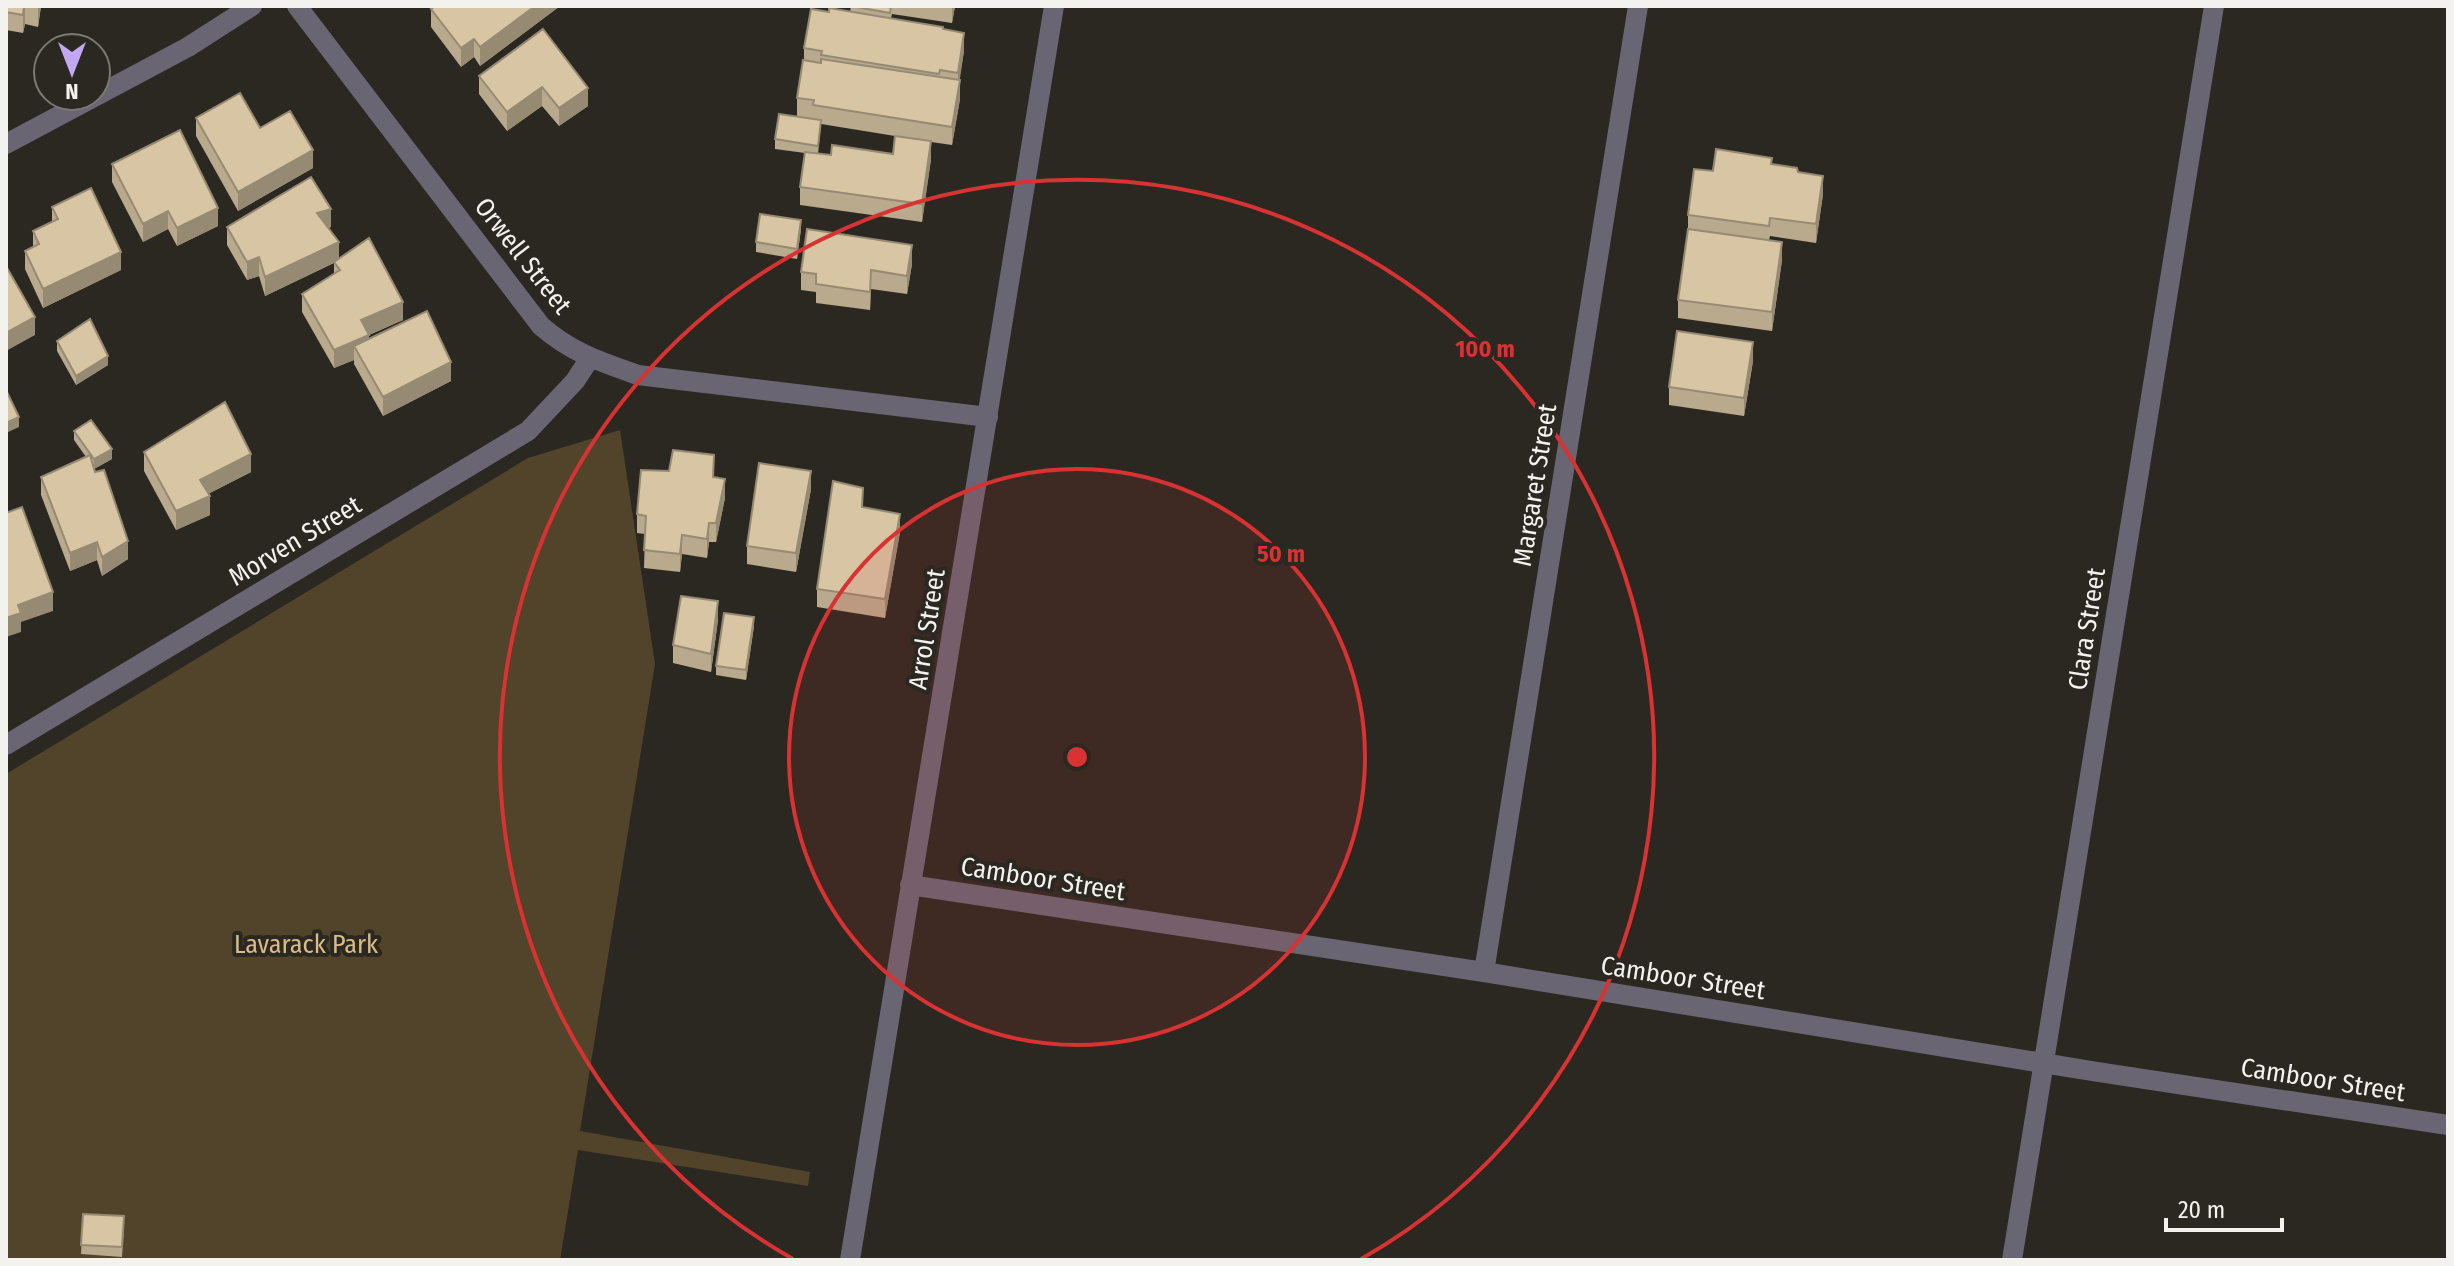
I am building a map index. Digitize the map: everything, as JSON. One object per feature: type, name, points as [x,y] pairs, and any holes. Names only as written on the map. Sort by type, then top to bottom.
[{"type":"street","points":[[11,139],[188,47],[252,6]]},
{"type":"street","name":"Orwell Street","points":[[297,6],[541,326],[561,343],[590,358],[638,375],[988,417]]},
{"type":"street","name":"Arrol Street","points":[[850,1260],[1054,6]]},
{"type":"street","name":"Margaret Street","points":[[1484,972],[1638,6]]},
{"type":"street","name":"Clara Street","points":[[2012,1260],[2214,6]]},
{"type":"street","name":"Morven Street","points":[[6,745],[528,431],[575,381],[590,358]]},
{"type":"street","name":"Camboor Street","points":[[910,885],[1484,972],[2448,1125]]},
{"type":"green space","name":"Lavarack Park","points":[[620,430],[655,664],[580,1131],[810,1172],[808,1186],[578,1150],[560,1260],[6,1260],[6,774],[528,458]]},
{"type":"building","points":[[6,6],[24,6],[23,15],[6,12]]},
{"type":"building","points":[[435,6],[535,6],[480,47],[474,39],[461,48],[431,9]]},
{"type":"building","points":[[851,6],[891,6],[890,13]]},
{"type":"building","points":[[829,8],[964,33],[958,73],[940,70],[939,74],[821,55],[822,51],[804,48],[811,9],[829,12]]},
{"type":"building","points":[[543,29],[588,88],[559,108],[542,87],[507,112],[479,76]]},
{"type":"building","points":[[821,59],[960,80],[952,127],[813,105],[814,100],[797,98],[803,60],[821,63]]},
{"type":"building","points":[[240,93],[260,128],[290,111],[313,150],[238,192],[196,118]]},
{"type":"building","points":[[779,114],[821,120],[818,146],[775,139]]},
{"type":"building","points":[[180,130],[218,208],[177,228],[168,211],[143,224],[112,164]]},
{"type":"building","points":[[895,136],[931,141],[922,204],[800,187],[805,152],[831,155],[832,145],[893,154]]},
{"type":"building","points":[[1716,149],[1772,158],[1771,164],[1823,176],[1816,224],[1770,218],[1769,226],[1688,215],[1694,169],[1713,171]]},
{"type":"building","points":[[311,177],[331,209],[317,213],[339,242],[265,277],[259,257],[247,262],[227,227]]},
{"type":"building","points":[[91,188],[121,252],[43,289],[25,251],[39,244],[33,231],[58,219],[52,207]]},
{"type":"building","points":[[760,214],[801,220],[797,249],[756,242]]},
{"type":"building","points":[[807,229],[912,245],[907,276],[871,270],[870,292],[816,284],[816,274],[801,272]]},
{"type":"building","points":[[1688,229],[1782,242],[1772,312],[1678,300]]},
{"type":"building","points":[[369,238],[403,302],[361,320],[369,335],[334,350],[302,294],[340,270],[334,262]]},
{"type":"building","points":[[6,266],[35,317],[6,333]]},
{"type":"building","points":[[427,311],[451,362],[383,397],[354,346]]},
{"type":"building","points":[[90,319],[108,356],[76,376],[57,341]]},
{"type":"building","points":[[1677,331],[1753,342],[1744,398],[1669,387]]},
{"type":"building","points":[[6,390],[19,417],[6,423]]},
{"type":"building","points":[[225,402],[251,454],[200,480],[210,496],[176,511],[144,452]]},
{"type":"building","points":[[91,420],[112,449],[94,459],[74,431]]},
{"type":"building","points":[[673,450],[714,455],[713,477],[725,479],[716,523],[709,523],[707,539],[682,535],[680,554],[644,550],[646,516],[637,514],[641,470],[669,471]]},
{"type":"building","points":[[90,455],[95,472],[104,470],[128,541],[102,557],[97,542],[70,553],[41,477]]},
{"type":"building","points":[[759,463],[811,471],[796,553],[747,546]]},
{"type":"building","points":[[833,481],[863,488],[862,507],[900,514],[885,599],[817,589]]},
{"type":"building","points":[[22,507],[53,592],[18,605],[21,613],[6,618],[6,513]]},
{"type":"building","points":[[681,596],[718,601],[711,654],[673,645]]},
{"type":"building","points":[[724,613],[754,617],[746,670],[716,666]]},
{"type":"building","points":[[83,1214],[124,1216],[122,1247],[81,1245]]}]
